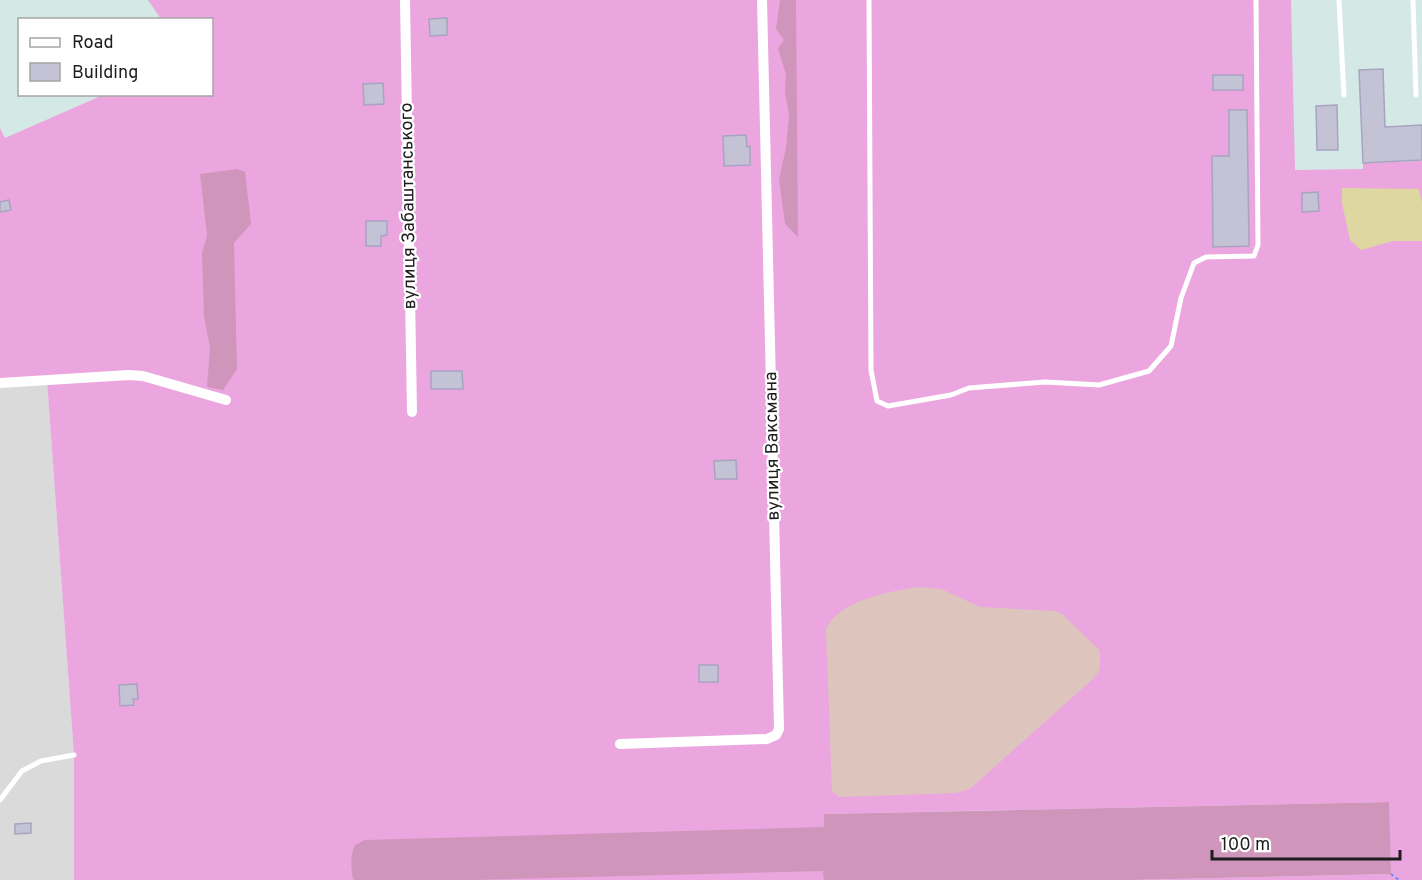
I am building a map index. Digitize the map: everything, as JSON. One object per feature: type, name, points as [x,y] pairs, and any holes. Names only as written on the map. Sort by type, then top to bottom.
[{"type":"street","name":"вулиця Забаштанського","points":[[405,0],[412,411]]},
{"type":"street","name":"вулиця Ваксмана","points":[[620,744],[767,739],[776,735],[779,729],[762,0]]},
{"type":"street","points":[[0,383],[143,376],[226,400]]},
{"type":"lane","points":[[869,0],[871,370],[877,400],[888,406],[951,395],[969,388],[1045,382],[1100,385],[1149,371],[1171,346],[1181,298],[1194,263],[1206,257],[1254,256],[1258,245],[1256,0]]},
{"type":"lane","points":[[1339,0],[1344,95]]},
{"type":"lane","points":[[1413,0],[1416,95]]},
{"type":"lane","points":[[0,800],[15,777],[22,771],[41,761],[74,755]]},
{"type":"path","points":[[1391,874],[1399,880]]},
{"type":"shaded area","points":[[0,0],[148,0],[160,18],[18,18],[18,96],[101,96],[5,138],[0,128]]},
{"type":"shaded area","points":[[148,0],[1291,0],[1295,170],[1363,169],[1363,163],[1422,161],[1422,880],[1131,880],[1390,874],[1388,802],[824,814],[824,880],[74,880],[74,755],[47,380],[0,383],[0,128],[5,138],[101,96],[213,96],[213,18],[160,18]]},
{"type":"shaded area","points":[[780,0],[796,0],[798,237],[785,224],[779,179],[786,148],[789,115],[785,92],[786,75],[778,48],[784,40],[776,29]]},
{"type":"shaded area","points":[[1291,0],[1422,0],[1422,125],[1385,127],[1383,70],[1359,70],[1363,169],[1294,171]]},
{"type":"shaded area","points":[[237,169],[245,172],[251,224],[234,243],[237,369],[223,390],[207,387],[210,348],[204,316],[202,253],[207,235],[200,174]]},
{"type":"shaded area","points":[[1342,188],[1419,189],[1422,202],[1422,241],[1393,241],[1361,250],[1350,240],[1342,203]]},
{"type":"shaded area","points":[[47,379],[74,755],[74,880],[0,880],[0,383]]},
{"type":"shaded area","points":[[919,587],[941,589],[980,607],[1055,611],[1062,614],[1100,651],[1100,669],[1094,678],[971,788],[956,793],[839,797],[832,791],[826,629],[833,619],[853,604],[880,594]]},
{"type":"shaded area","points":[[1389,802],[1391,874],[1131,880],[824,880],[823,871],[472,880],[356,880],[353,879],[351,866],[355,845],[365,840],[824,827],[824,814]]},
{"type":"building","points":[[447,18],[447,35],[430,36],[429,19]]},
{"type":"building","points":[[1383,69],[1385,127],[1422,125],[1422,160],[1363,163],[1359,70]]},
{"type":"building","points":[[1213,75],[1243,75],[1243,90],[1213,90]]},
{"type":"building","points":[[383,83],[384,104],[364,105],[363,84]]},
{"type":"building","points":[[1337,105],[1338,150],[1317,150],[1316,106]]},
{"type":"building","points":[[1229,110],[1247,110],[1249,246],[1213,247],[1212,156],[1229,156]]},
{"type":"building","points":[[746,135],[747,147],[750,146],[750,165],[724,166],[723,136]]},
{"type":"building","points":[[1318,192],[1319,211],[1302,212],[1302,193]]},
{"type":"building","points":[[9,200],[11,210],[0,212],[0,202]]},
{"type":"building","points":[[366,221],[387,221],[387,235],[381,236],[381,246],[366,246]]},
{"type":"building","points":[[431,371],[462,371],[463,389],[431,389]]},
{"type":"building","points":[[736,460],[737,479],[715,479],[714,461]]},
{"type":"building","points":[[699,665],[718,665],[718,682],[699,682]]},
{"type":"building","points":[[137,684],[138,699],[133,699],[134,705],[120,706],[119,685]]},
{"type":"building","points":[[31,823],[31,833],[15,834],[15,824]]}]
